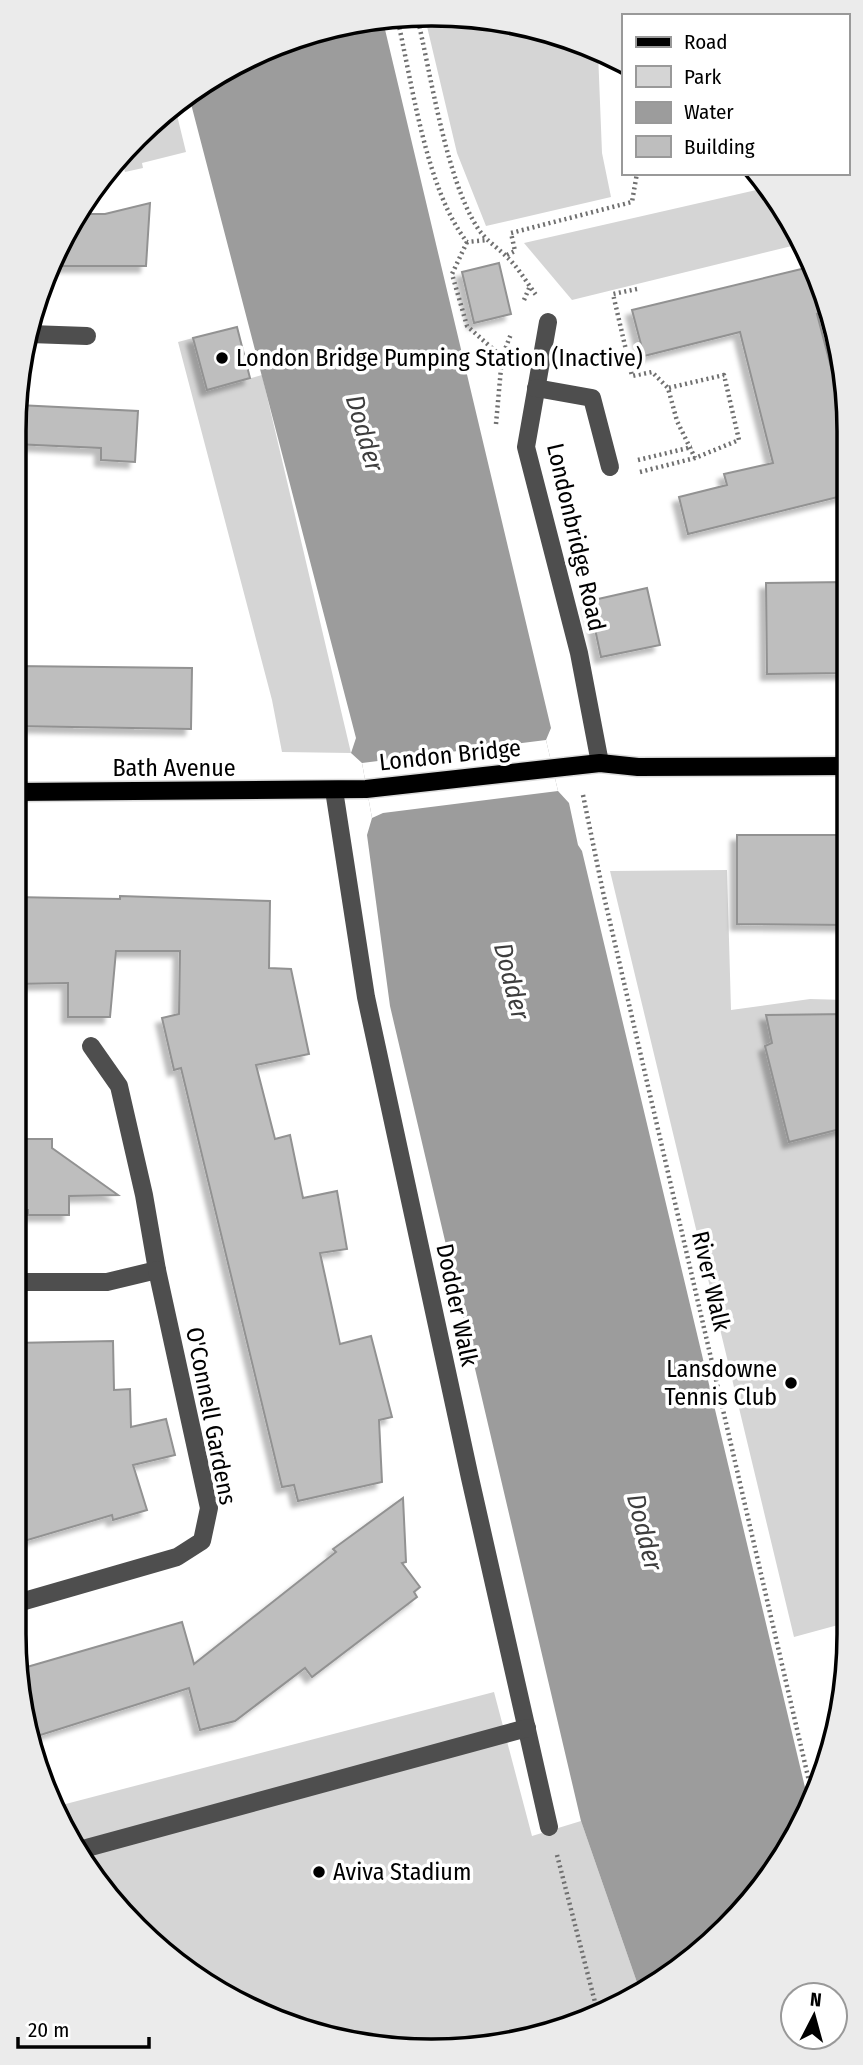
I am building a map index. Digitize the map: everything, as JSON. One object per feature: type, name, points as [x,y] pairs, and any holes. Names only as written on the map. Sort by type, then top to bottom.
[{"type":"main road","points":[[600,763],[662,767],[837,766]]},
{"type":"main road","name":"London Bridge","points":[[334,790],[366,789],[600,763]]},
{"type":"main road","name":"Bath Avenue","points":[[26,792],[334,790]]},
{"type":"street","name":"Londonbridge Road","points":[[548,322],[526,447],[579,653],[600,763]]},
{"type":"street","points":[[38,334],[88,336]]},
{"type":"street","points":[[536,388],[592,398],[610,467]]},
{"type":"street","name":"Dodder Walk","points":[[334,790],[366,997],[549,1827]]},
{"type":"street","name":"O'Connell Gardens","points":[[26,1601],[177,1557],[202,1541],[209,1508],[156,1270],[144,1195],[119,1086],[91,1046]]},
{"type":"street","points":[[26,1282],[107,1282],[156,1270]]},
{"type":"street","points":[[88,1848],[527,1728]]},
{"type":"path","points":[[419,26],[450,158],[471,215],[488,240],[507,256],[530,286]]},
{"type":"path","points":[[400,28],[433,169],[452,221],[467,242]]},
{"type":"path","points":[[507,256],[515,251],[511,233],[632,202],[637,175]]},
{"type":"path","points":[[467,242],[488,240]]},
{"type":"path","points":[[467,242],[452,274],[467,326],[502,358]]},
{"type":"path","points":[[632,376],[613,295],[637,289]]},
{"type":"path","points":[[622,379],[652,372],[668,388],[677,421],[692,447],[695,458]]},
{"type":"path","points":[[628,475],[695,458],[739,440],[724,375],[668,388]]},
{"type":"path","points":[[610,467],[692,447]]},
{"type":"path","name":"River Walk","points":[[582,792],[809,1781]]},
{"type":"path","points":[[549,1827],[595,2004]]},
{"type":"green space","points":[[427,26],[511,34],[562,48],[598,62],[602,153],[611,197],[486,226],[457,153]]},
{"type":"green space","points":[[177,116],[186,152],[142,163],[143,168],[125,172],[124,168],[127,164]]},
{"type":"green space","points":[[757,190],[792,246],[572,300],[524,243]]},
{"type":"green space","points":[[193,338],[207,390],[262,375],[351,753],[282,752],[272,700],[178,342]]},
{"type":"green space","name":"Lansdowne Tennis Club","points":[[727,870],[731,1010],[810,999],[837,1000],[837,1625],[794,1637],[610,871]]},
{"type":"green space","name":"Aviva Stadium","points":[[494,1692],[532,1836],[581,1821],[637,1982],[611,1997],[562,2017],[511,2031],[458,2038],[379,2035],[352,2031],[301,2017],[252,1997],[229,1984],[164,1938],[110,1880],[64,1804]]},
{"type":"water","name":"Dodder","points":[[385,29],[551,728],[546,740],[558,791],[569,803],[578,845],[582,851],[806,1790],[768,1859],[736,1901],[699,1938],[637,1982],[581,1821],[390,1006],[367,835],[372,818],[362,763],[351,753],[356,738],[191,105],[229,81],[276,57],[327,40]]},
{"type":"pier","points":[[546,740],[558,791],[383,813],[372,818],[362,763]]},
{"type":"building","points":[[150,203],[146,266],[62,266],[90,214],[105,214]]},
{"type":"building","name":"London Bridge Pumping Station (Inactive)","points":[[499,263],[511,314],[474,323],[462,272]]},
{"type":"building","points":[[803,269],[819,313],[832,369],[836,405],[837,497],[688,534],[679,497],[727,485],[724,474],[773,463],[740,332],[644,356],[632,310]]},
{"type":"building","name":"London Bridge Pumping Station (Inactive)","points":[[237,327],[250,378],[207,390],[193,338]]},
{"type":"building","points":[[27,405],[138,411],[135,462],[101,460],[101,448],[26,445]]},
{"type":"building","points":[[837,582],[837,673],[767,674],[766,583]]},
{"type":"building","points":[[647,588],[660,645],[601,657],[589,601]]},
{"type":"building","points":[[26,666],[192,668],[191,729],[26,726]]},
{"type":"building","points":[[737,835],[837,835],[837,925],[737,924]]},
{"type":"building","points":[[120,896],[270,901],[269,968],[291,969],[309,1054],[256,1065],[275,1139],[290,1135],[303,1198],[337,1191],[347,1249],[320,1253],[340,1344],[371,1336],[392,1417],[379,1420],[382,1482],[298,1501],[294,1485],[282,1487],[181,1068],[174,1070],[162,1018],[179,1014],[180,951],[116,951],[110,1017],[68,1017],[68,983],[26,984],[26,897],[120,899]]},
{"type":"building","points":[[837,1014],[837,1130],[789,1142],[765,1046],[772,1043],[766,1015]]},
{"type":"building","points":[[26,1139],[52,1139],[52,1148],[118,1195],[69,1196],[69,1215],[28,1215]]},
{"type":"building","points":[[113,1341],[114,1390],[130,1389],[131,1427],[166,1419],[175,1455],[133,1465],[147,1510],[113,1520],[112,1515],[26,1540],[26,1343]]},
{"type":"building","points":[[403,1498],[406,1562],[402,1563],[420,1587],[414,1592],[417,1597],[312,1677],[305,1668],[235,1721],[200,1730],[189,1688],[39,1735],[28,1667],[182,1622],[194,1664],[336,1552],[333,1549]]},
{"type":"place","name":"London Bridge Pumping Station (Inactive)","points":[[222,358]]},
{"type":"place","name":"Lansdowne Tennis Club","points":[[791,1383]]},
{"type":"place","name":"Aviva Stadium","points":[[319,1872]]}]
